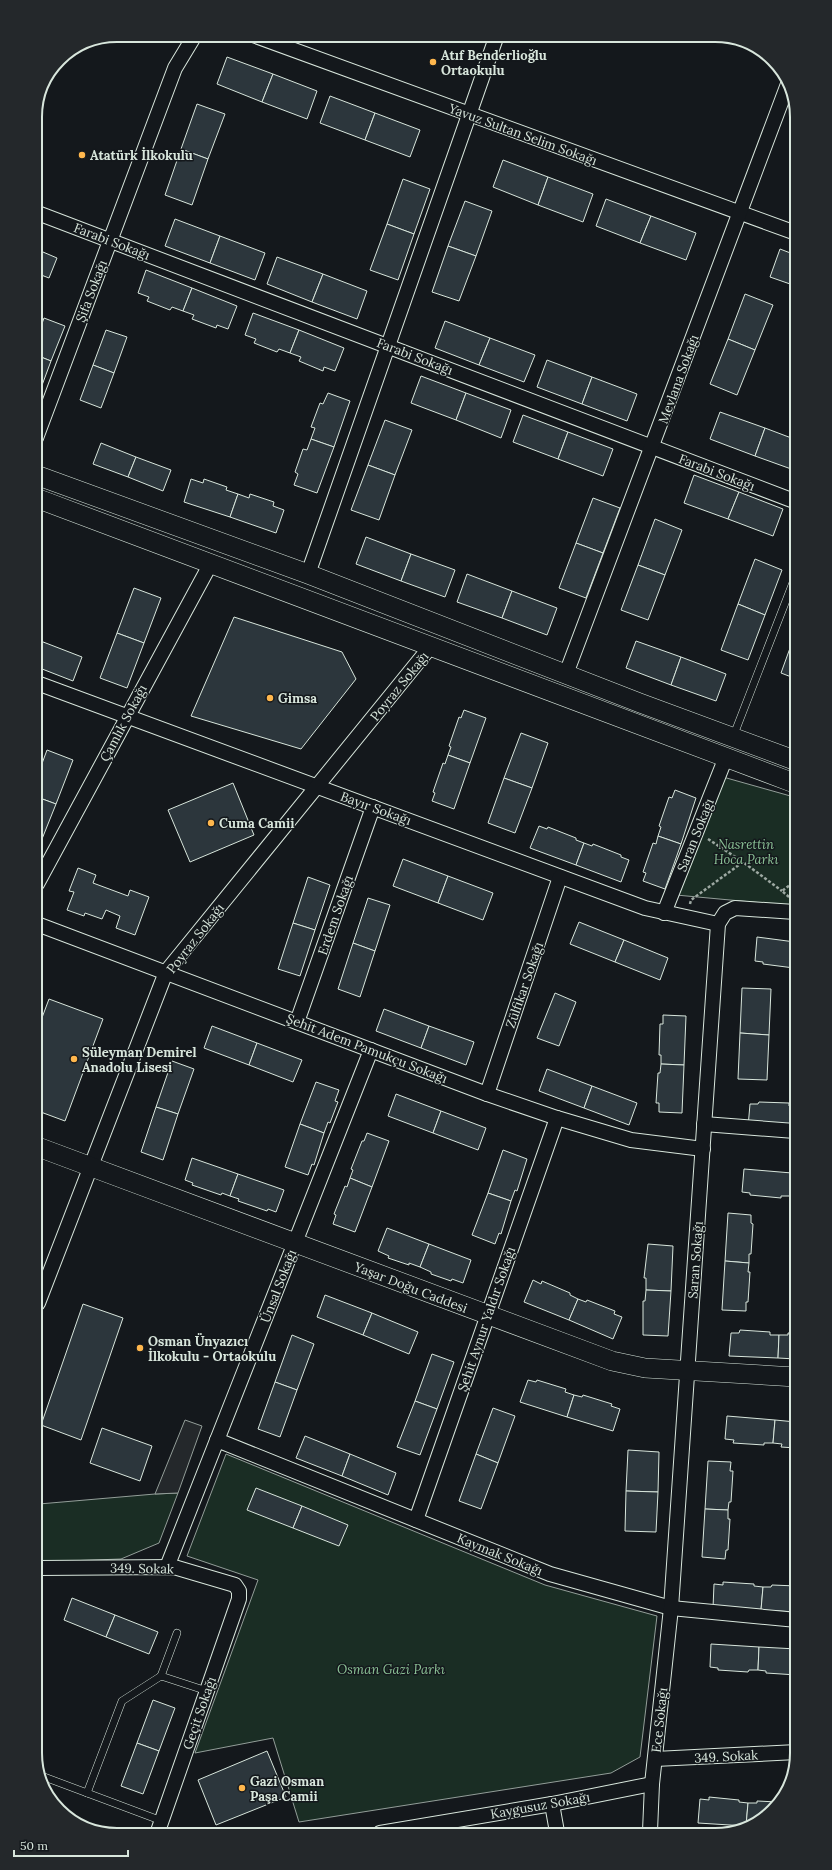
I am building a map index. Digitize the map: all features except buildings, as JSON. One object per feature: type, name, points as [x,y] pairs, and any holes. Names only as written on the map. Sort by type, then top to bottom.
[{"type":"main road","points":[[42,477],[308,574],[790,758]]},
{"type":"main road","points":[[42,500],[790,781]]},
{"type":"main road","name":"Yaşar Doğu Caddesi","points":[[42,1149],[487,1315],[629,1365],[688,1371],[790,1377]]},
{"type":"street","name":"Şifa Sokağı","points":[[42,422],[175,68],[191,42]]},
{"type":"street","name":"Yavuz Sultan Selim Sokağı","points":[[272,42],[790,231]]},
{"type":"street","points":[[308,574],[495,42]]},
{"type":"street","name":"Mevlana Sokağı","points":[[566,674],[785,91]]},
{"type":"street","name":"Farabi Sokağı","points":[[42,215],[790,499]]},
{"type":"street","name":"Çamlık Sokağı","points":[[42,875],[126,716],[211,563]]},
{"type":"street","name":"Poyraz Sokağı","points":[[42,1293],[166,972],[316,786],[432,646]]},
{"type":"street","name":"Bayır Sokağı","points":[[42,685],[645,908],[684,917],[721,918]]},
{"type":"street","name":"Saran Sokağı","points":[[664,913],[726,757]]},
{"type":"street","name":"Erdem Sokağı","points":[[297,1022],[373,807]]},
{"type":"street","name":"Zülfikar Sokağı","points":[[487,1094],[560,877]]},
{"type":"street","points":[[721,918],[735,908],[790,912]]},
{"type":"street","name":"Saran Sokağı","points":[[671,1608],[702,1150],[721,918]]},
{"type":"street","name":"Şehit Adem Pamukçu Sokağı","points":[[42,926],[487,1094],[557,1118],[630,1140],[702,1150]]},
{"type":"street","name":"Ünsal Sokağı","points":[[167,1567],[371,1050]]},
{"type":"street","name":"Şehit Aynur Yaldır Sokağı","points":[[416,1520],[557,1118]]},
{"type":"street","points":[[704,1124],[790,1131]]},
{"type":"street","name":"Kaymak Sokağı","points":[[217,1440],[550,1574],[671,1608],[790,1619]]},
{"type":"street","name":"349. Sokak","points":[[42,1568],[174,1567],[235,1585],[239,1591]]},
{"type":"street","name":"Geçit Sokağı","points":[[159,1828],[240,1599],[239,1591]]},
{"type":"street","name":"Ece Sokağı","points":[[650,1828],[652,1784],[671,1608]]},
{"type":"street","name":"349. Sokak","points":[[655,1759],[790,1752]]},
{"type":"street","name":"Kaygusuz Sokağı","points":[[410,1828],[552,1804],[652,1784]]},
{"type":"street","points":[[552,1804],[557,1828]]},
{"type":"lane","points":[[733,737],[790,590]]},
{"type":"lane","points":[[87,1793],[122,1701],[161,1676],[177,1633]]},
{"type":"lane","points":[[161,1676],[207,1691]]},
{"type":"lane","points":[[46,1778],[162,1821]]},
{"type":"path","points":[[697,831],[743,862],[790,897]]},
{"type":"path","points":[[684,917],[691,900],[743,862]]},
{"type":"path","points":[[782,891],[790,885]]},
{"type":"green space","name":"Nasrettin Hoca Parkı","points":[[723,777],[790,796],[790,906],[676,895]]},
{"type":"green space","name":"Osman Gazi Parkı","points":[[226,1454],[545,1585],[657,1616],[640,1757],[611,1773],[299,1822],[273,1738],[195,1753],[258,1580],[187,1556]]},
{"type":"green space","points":[[178,1493],[159,1543],[121,1559],[42,1562],[42,1504]]},
{"type":"shaded area","points":[[185,1420],[202,1426],[178,1493],[155,1494]]},
{"type":"place","name":"Atıf Benderlioğlu Ortaokulu","points":[[433,62]]},
{"type":"place","name":"Atatürk İlkokulu","points":[[82,155]]},
{"type":"place","name":"Gimsa","points":[[270,698]]},
{"type":"place","name":"Cuma Camii","points":[[211,823]]},
{"type":"place","name":"Süleyman Demirel Anadolu Lisesi","points":[[74,1059]]},
{"type":"place","name":"Osman Ünyazıcı İlkokulu - Ortaokulu","points":[[140,1348]]},
{"type":"place","name":"Gazi Osman Paşa Camii","points":[[242,1788]]}]
